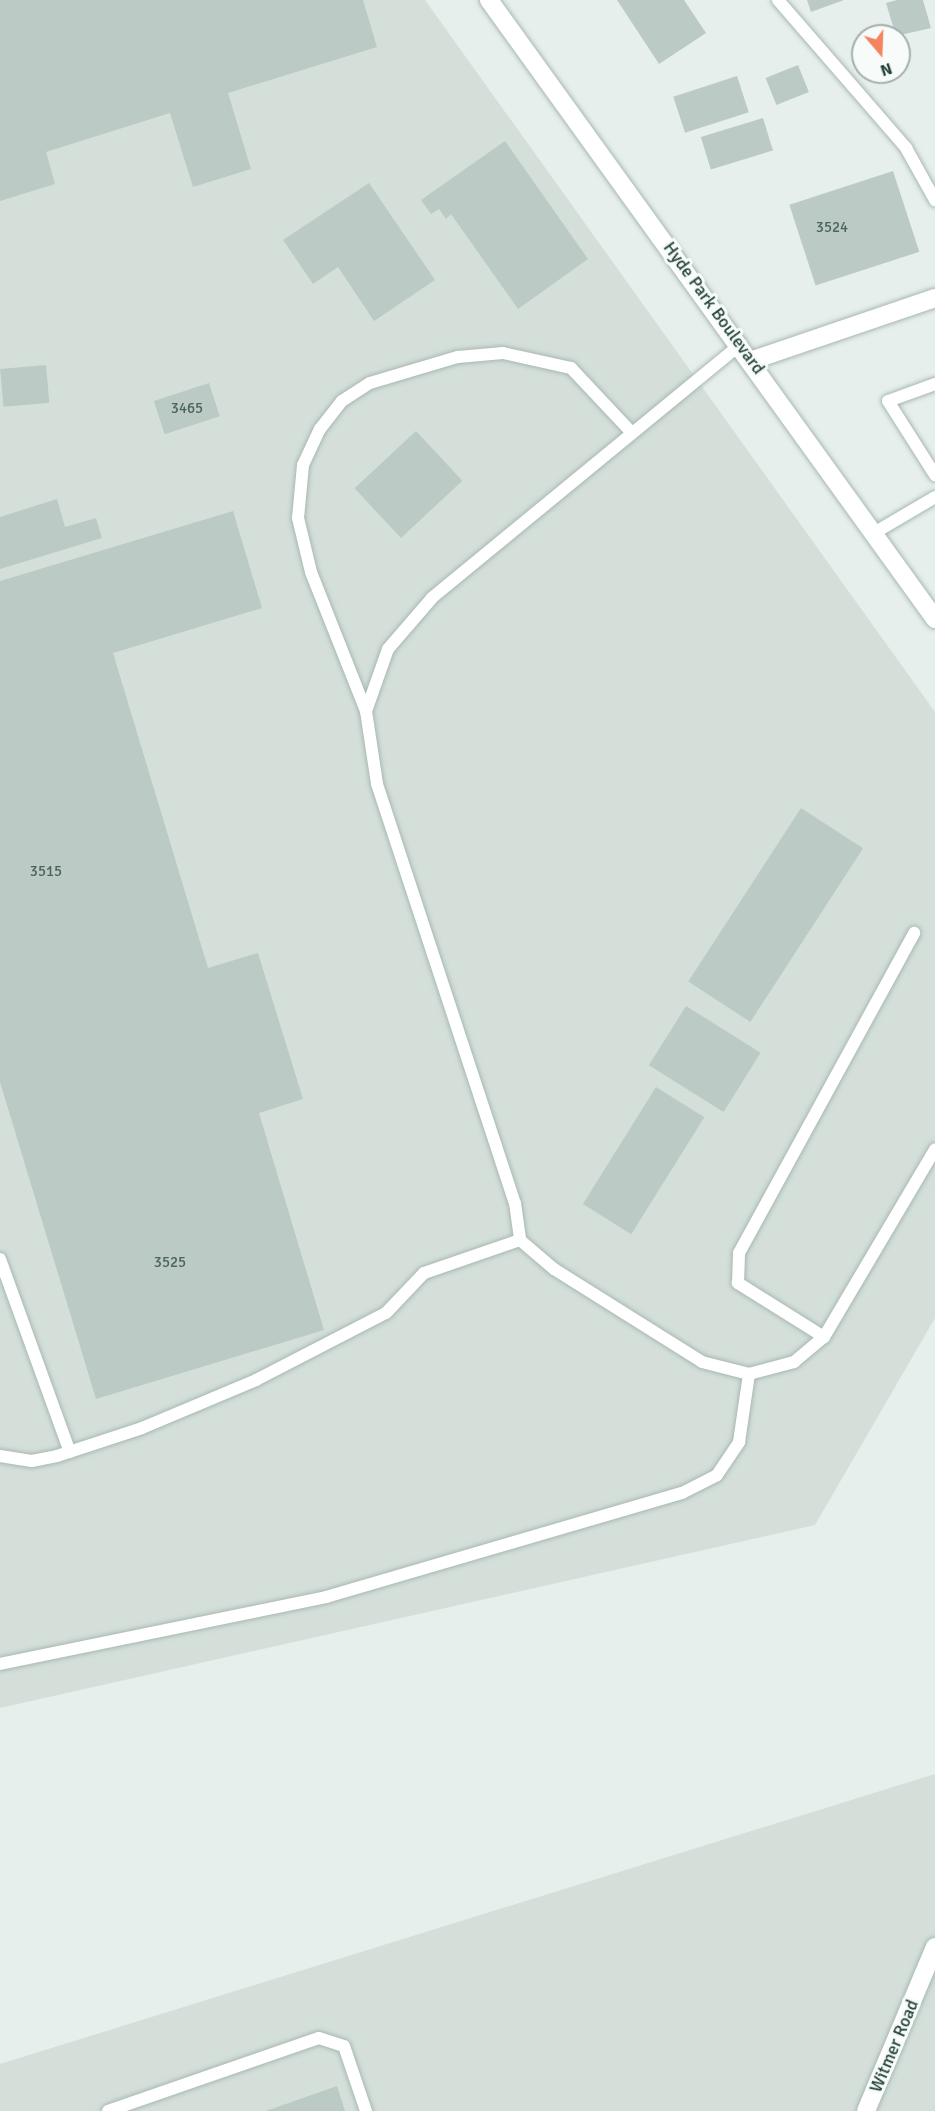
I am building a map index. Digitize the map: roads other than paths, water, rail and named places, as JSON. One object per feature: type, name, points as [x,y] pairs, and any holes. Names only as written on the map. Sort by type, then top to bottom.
[{"type":"main road","name":"Hyde Park Boulevard","points":[[489,0],[753,360],[935,619]]},
{"type":"main road","points":[[753,360],[935,298]]},
{"type":"main road","name":"Witmer Road","points":[[866,2111],[935,1947]]},
{"type":"lane","points":[[778,0],[906,148],[935,200]]},
{"type":"lane","points":[[366,711],[388,649],[432,598],[741,344]]},
{"type":"lane","points":[[632,433],[572,368],[503,353],[425,366],[370,383],[342,401],[320,429],[303,465],[298,518],[311,572],[366,711],[377,784],[515,1203],[520,1240],[554,1269],[702,1362],[749,1374],[794,1362],[824,1337],[935,1149]]},
{"type":"lane","points":[[935,384],[888,401],[935,475]]},
{"type":"lane","points":[[874,533],[935,497]]},
{"type":"lane","points":[[824,1337],[738,1283],[739,1253],[914,933]]},
{"type":"lane","points":[[0,1456],[32,1461],[70,1452],[256,1380],[386,1313],[424,1272],[520,1240]]},
{"type":"lane","points":[[0,1259],[70,1452]]},
{"type":"lane","points":[[0,1664],[326,1597],[682,1493],[717,1475],[739,1442],[749,1374]]},
{"type":"lane","points":[[108,2111],[319,2038],[344,2046],[366,2111]]}]
